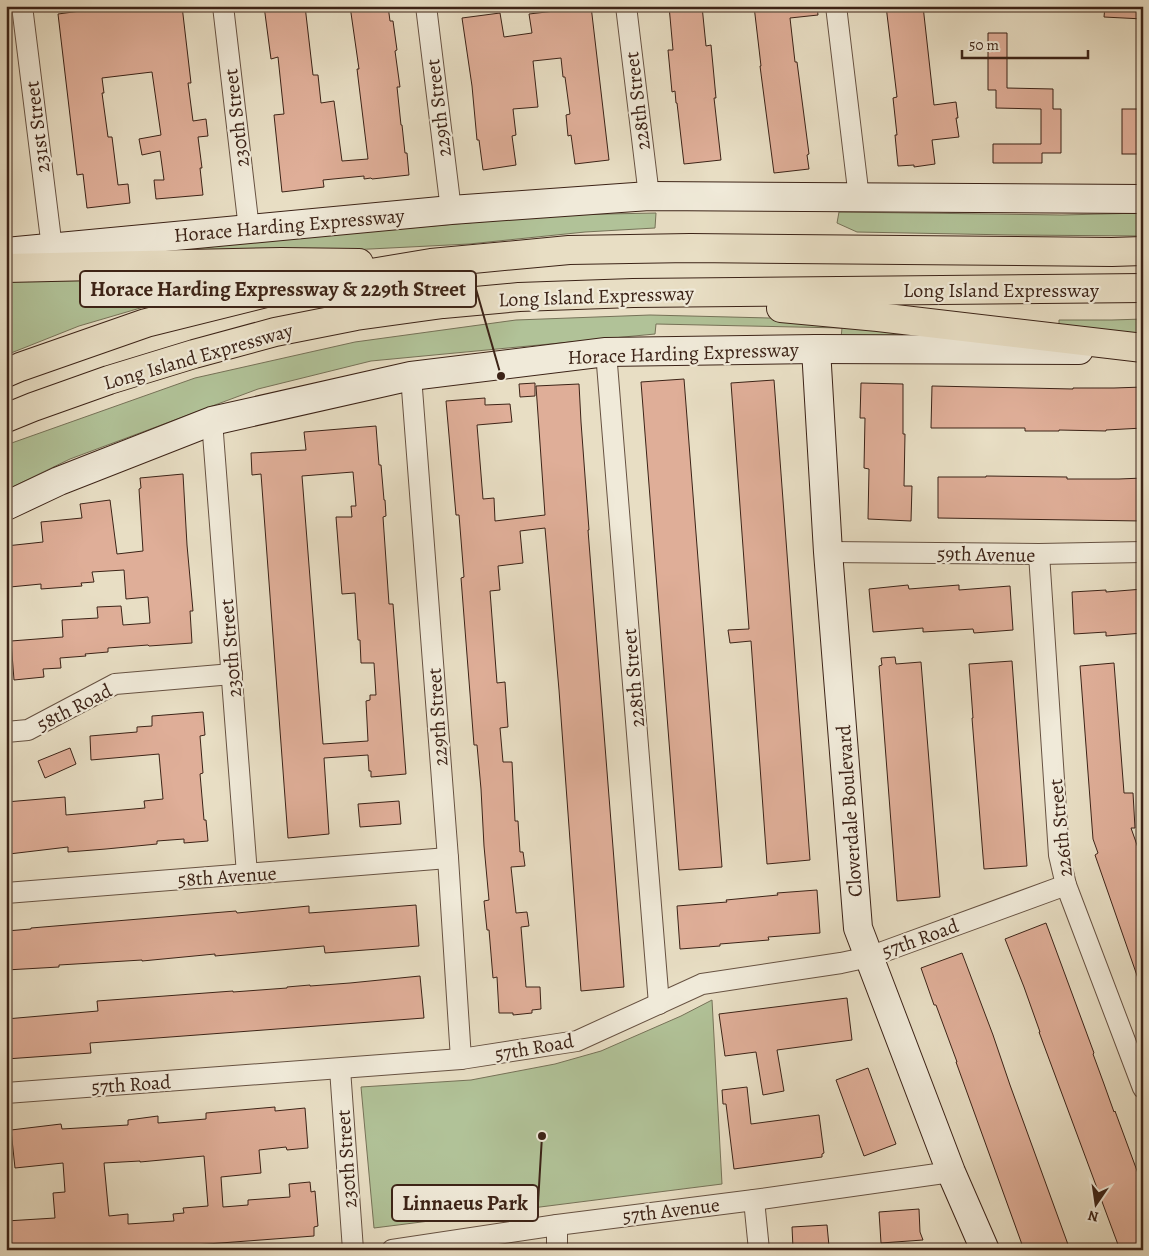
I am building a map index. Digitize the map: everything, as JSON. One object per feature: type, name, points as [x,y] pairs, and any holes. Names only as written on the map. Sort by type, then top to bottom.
[{"type":"highway","name":"Long Island Expressway","points":[[6,373],[146,323],[294,286],[431,263],[569,250],[710,248],[1143,251]]},
{"type":"highway","points":[[6,268],[281,262],[431,263]]},
{"type":"highway","name":"Long Island Expressway","points":[[6,418],[109,380],[275,332],[356,316],[442,304],[519,297],[633,294],[1143,288]]},
{"type":"highway","points":[[633,294],[878,317],[1143,350]]},
{"type":"main road","name":"Horace Harding Expressway","points":[[6,252],[451,210],[648,196],[1143,199]]},
{"type":"main road","name":"Horace Harding Expressway","points":[[6,506],[59,481],[212,421],[411,376],[606,352],[816,348],[1143,350]]},
{"type":"main road","name":"Cloverdale Boulevard","points":[[816,348],[828,552],[858,928],[951,1172],[985,1250]]},
{"type":"street","name":"231st Street","points":[[22,6],[52,248]]},
{"type":"street","name":"230th Street","points":[[223,6],[249,229]]},
{"type":"street","name":"229th Street","points":[[426,6],[451,210]]},
{"type":"street","name":"228th Street","points":[[626,6],[648,196]]},
{"type":"street","points":[[836,6],[859,198]]},
{"type":"street","name":"228th Street","points":[[606,352],[659,1004]]},
{"type":"street","name":"229th Street","points":[[411,376],[448,858],[461,1059]]},
{"type":"street","name":"230th Street","points":[[212,421],[248,874]]},
{"type":"street","name":"59th Avenue","points":[[828,552],[1039,554],[1143,552]]},
{"type":"street","name":"226th Street","points":[[1039,554],[1059,854],[1066,885],[1143,1088]]},
{"type":"street","name":"58th Road","points":[[6,732],[28,730],[115,684],[232,674]]},
{"type":"street","name":"58th Avenue","points":[[6,893],[448,858]]},
{"type":"street","name":"57th Road","points":[[6,1093],[461,1059],[577,1041],[702,984],[869,957],[1066,885]]},
{"type":"street","name":"230th Street","points":[[340,1069],[353,1250]]},
{"type":"street","name":"57th Avenue","points":[[392,1250],[557,1225],[951,1172]]},
{"type":"street","points":[[754,1200],[759,1250]]},
{"type":"street","points":[[557,1225],[557,1250]]},
{"type":"green space","points":[[839,212],[1062,215],[1143,213],[1143,236],[857,232],[837,223]]},
{"type":"green space","points":[[656,213],[655,228],[585,232],[469,244],[330,251],[163,252],[294,238],[559,215]]},
{"type":"green space","points":[[233,274],[229,282],[79,326],[6,355],[6,275]]},
{"type":"green space","points":[[650,315],[852,322],[1029,341],[841,338],[842,328],[656,324],[655,334],[371,361],[258,389],[70,459],[6,490],[6,445],[195,378],[355,342],[516,320]]},
{"type":"green space","points":[[1143,319],[1143,338],[1059,328],[1059,320]]},
{"type":"green space","points":[[712,1000],[722,1184],[374,1228],[361,1087],[471,1080],[555,1064],[601,1051],[681,1016]]},
{"type":"building","points":[[118,6],[182,6],[191,83],[188,83],[193,121],[206,119],[208,136],[198,137],[203,195],[156,199],[154,180],[164,180],[160,151],[142,155],[139,139],[161,135],[152,72],[102,78],[104,93],[102,93],[108,137],[112,137],[118,185],[128,184],[130,203],[87,208],[83,174],[77,175],[58,14]]},
{"type":"building","points":[[264,6],[305,6],[313,75],[318,75],[321,103],[334,101],[342,161],[368,159],[357,69],[359,69],[350,6],[388,6],[390,21],[393,21],[397,50],[395,51],[400,87],[397,87],[409,175],[372,179],[364,179],[364,176],[323,180],[324,187],[282,192],[274,115],[284,114],[278,57],[271,59]]},
{"type":"building","points":[[554,6],[591,6],[609,160],[575,164],[571,135],[568,136],[566,115],[570,114],[561,58],[533,61],[538,107],[513,109],[516,135],[512,136],[516,165],[483,170],[479,140],[477,140],[472,86],[462,18],[500,13],[504,37],[532,33],[529,14],[555,11]]},
{"type":"building","points":[[669,6],[702,6],[706,46],[711,45],[716,98],[714,98],[721,160],[684,164],[675,91],[672,92],[668,50],[673,50]]},
{"type":"building","points":[[754,6],[817,6],[818,15],[790,18],[809,154],[807,155],[809,169],[774,173]]},
{"type":"building","points":[[886,6],[923,6],[934,105],[956,102],[959,137],[932,140],[935,164],[914,167],[914,165],[898,166],[893,98],[897,97]]},
{"type":"building","points":[[1105,6],[1143,6],[1143,19],[1104,17]]},
{"type":"building","points":[[988,33],[1007,33],[1007,88],[1053,89],[1053,109],[1061,109],[1061,153],[1042,153],[1042,163],[993,163],[993,144],[1041,144],[1041,109],[996,108],[996,90],[988,90]]},
{"type":"building","points":[[1122,109],[1141,109],[1141,154],[1122,154]]},
{"type":"building","points":[[684,379],[722,867],[679,870],[641,382]]},
{"type":"building","points":[[774,380],[810,860],[767,864],[751,641],[730,643],[728,630],[749,629],[731,383]]},
{"type":"building","points":[[535,383],[535,396],[520,397],[519,384]]},
{"type":"building","points":[[861,383],[903,384],[903,434],[905,434],[904,486],[912,486],[911,521],[868,519],[869,469],[864,468],[865,418],[860,418]]},
{"type":"building","points":[[579,384],[588,530],[624,987],[581,991],[545,528],[520,531],[523,563],[498,566],[500,590],[490,591],[497,683],[505,682],[508,727],[500,728],[503,762],[512,762],[515,821],[518,821],[520,852],[523,852],[525,866],[511,867],[516,913],[527,912],[529,926],[521,927],[526,987],[540,987],[541,1009],[532,1010],[532,1013],[513,1015],[513,1013],[499,1013],[497,977],[493,978],[489,930],[487,930],[484,901],[489,900],[481,789],[477,745],[474,745],[461,578],[464,577],[459,515],[456,515],[446,401],[485,398],[485,405],[510,404],[512,422],[477,425],[483,499],[494,498],[495,521],[545,515],[536,386]]},
{"type":"building","points":[[932,386],[1073,389],[1143,387],[1143,428],[1106,431],[1025,431],[1025,428],[931,428]]},
{"type":"building","points":[[376,426],[379,465],[381,465],[385,500],[386,516],[383,517],[389,604],[393,604],[406,774],[371,777],[368,755],[324,758],[329,834],[288,838],[261,474],[252,475],[251,453],[306,450],[304,432]],"holes":[[[353,472],[356,506],[351,506],[352,517],[336,517],[342,594],[355,593],[361,663],[374,663],[376,695],[370,695],[370,700],[366,701],[368,741],[323,744],[302,476]]]},
{"type":"building","points":[[183,474],[193,611],[190,611],[192,643],[108,648],[108,652],[60,658],[61,668],[43,669],[44,677],[14,680],[11,641],[63,637],[62,620],[98,618],[97,607],[121,606],[123,625],[150,623],[148,597],[126,599],[124,570],[92,572],[94,582],[81,583],[82,586],[41,589],[41,584],[10,587],[6,546],[43,542],[41,522],[82,518],[80,504],[110,500],[117,554],[143,551],[140,478]]},
{"type":"building","points":[[938,477],[1067,477],[1067,479],[1143,478],[1143,521],[938,518]]},
{"type":"building","points":[[908,585],[909,589],[959,585],[959,590],[1010,586],[1013,630],[974,633],[973,629],[923,632],[923,628],[873,632],[869,589]]},
{"type":"building","points":[[1143,589],[1143,633],[1106,636],[1106,632],[1074,634],[1072,592]]},
{"type":"building","points":[[895,657],[896,664],[921,662],[940,897],[897,901],[879,666],[882,665],[881,658]]},
{"type":"building","points":[[1012,661],[1027,866],[984,869],[969,664]]},
{"type":"building","points":[[1114,663],[1124,793],[1133,793],[1135,828],[1131,828],[1143,862],[1143,987],[1141,987],[1095,855],[1098,853],[1093,839],[1080,666]]},
{"type":"building","points":[[203,712],[205,735],[200,736],[203,773],[200,774],[208,841],[184,843],[184,839],[157,841],[157,844],[106,849],[68,852],[68,847],[9,854],[6,832],[6,802],[65,797],[66,815],[145,808],[144,801],[163,799],[159,754],[91,760],[90,736],[137,732],[137,727],[152,726],[152,716]]},
{"type":"building","points":[[70,748],[76,764],[45,778],[38,761]]},
{"type":"building","points":[[399,801],[401,824],[360,827],[358,804]]},
{"type":"building","points":[[817,890],[820,933],[768,937],[769,940],[680,949],[677,906],[727,902],[726,900],[778,895],[777,893]]},
{"type":"building","points":[[416,905],[419,946],[325,953],[324,946],[215,956],[215,954],[6,970],[6,931],[309,906],[309,913]]},
{"type":"building","points":[[1046,923],[1143,1187],[1143,1250],[1120,1250],[1005,939]]},
{"type":"building","points":[[962,953],[1070,1250],[1024,1250],[957,1062],[936,1005],[934,1005],[921,968]]},
{"type":"building","points":[[420,976],[424,1018],[90,1043],[91,1053],[6,1059],[6,1019],[98,1011],[97,1001],[287,988]]},
{"type":"building","points":[[847,998],[852,1040],[777,1050],[784,1091],[763,1095],[756,1052],[725,1056],[719,1014]]},
{"type":"building","points":[[868,1068],[896,1144],[864,1156],[836,1080]]},
{"type":"building","points":[[747,1087],[751,1124],[819,1115],[824,1153],[822,1157],[734,1169],[726,1104],[723,1104],[722,1090]]},
{"type":"building","points":[[275,1107],[275,1111],[305,1108],[308,1148],[287,1150],[286,1147],[259,1150],[261,1173],[221,1177],[223,1207],[248,1205],[248,1200],[290,1197],[289,1184],[310,1182],[311,1192],[315,1191],[318,1226],[314,1227],[314,1236],[127,1250],[6,1250],[6,1221],[55,1218],[53,1193],[65,1192],[63,1163],[15,1168],[11,1130],[61,1124],[62,1129],[128,1125],[128,1120],[158,1116],[158,1123],[206,1119],[206,1113]],"holes":[[[204,1156],[208,1206],[183,1208],[184,1213],[173,1214],[174,1221],[128,1224],[128,1214],[109,1216],[104,1163],[140,1162]]]},
{"type":"building","points":[[919,1209],[920,1232],[923,1240],[881,1243],[879,1212]]},
{"type":"building","points":[[827,1225],[829,1246],[793,1248],[792,1227]]},
{"type":"place","name":"Horace Harding Expressway & 229th Street","points":[[501,376]]},
{"type":"place","name":"Linnaeus Park","points":[[542,1136]]}]
